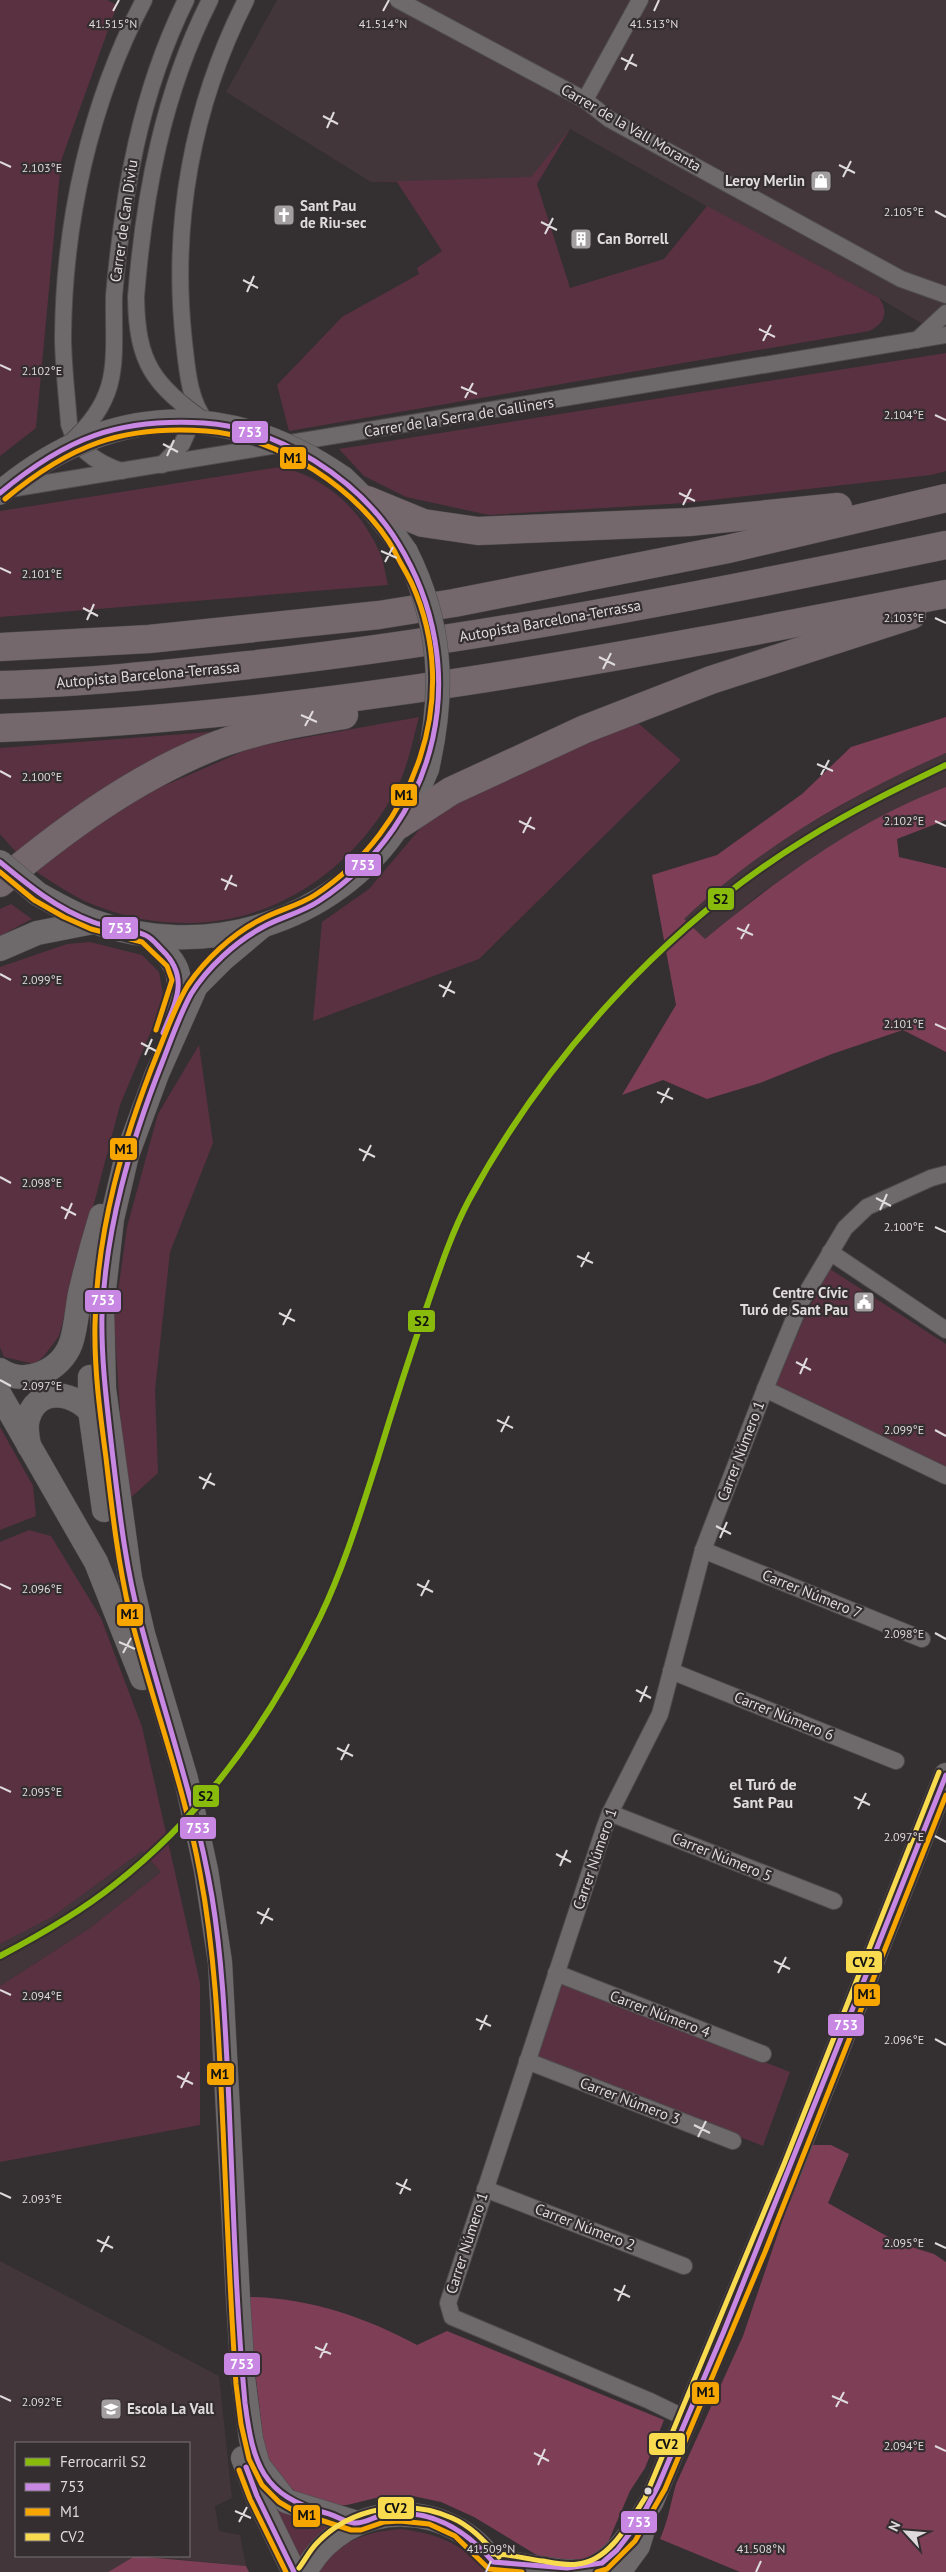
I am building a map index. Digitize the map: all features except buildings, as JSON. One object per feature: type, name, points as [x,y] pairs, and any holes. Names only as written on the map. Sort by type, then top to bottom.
[{"type":"highway","points":[[367,500],[423,523],[478,530],[743,519],[815,511],[913,495],[946,494]]},
{"type":"highway","points":[[0,647],[149,639],[379,615],[454,603],[728,550],[946,498]]},
{"type":"highway","name":"Autopista Barcelona-Terrassa","points":[[0,685],[56,684],[201,670],[310,658],[519,628],[946,544]]},
{"type":"highway","points":[[0,728],[182,717],[428,688],[515,674],[946,594]]},
{"type":"highway","points":[[399,824],[451,791],[585,729],[711,680],[946,603]]},
{"type":"highway","points":[[0,883],[106,802],[160,770],[200,752],[247,736],[317,720],[375,710],[428,688]]},
{"type":"street","points":[[122,471],[102,465],[85,451],[73,436],[69,424],[63,339],[64,292],[78,193],[101,102],[119,54],[144,0]]},
{"type":"street","name":"Carrer de Can Diviu","points":[[66,447],[97,416],[111,386],[114,362],[114,296],[119,232],[134,150],[160,60],[186,0]]},
{"type":"street","name":"Carrer de Can Diviu","points":[[210,0],[179,70],[148,186],[136,297],[137,329],[140,348],[146,362],[172,398],[206,421],[262,449]]},
{"type":"street","points":[[201,416],[190,380],[181,318],[180,258],[185,189],[203,107],[235,21],[246,0]]},
{"type":"street","name":"Carrer de la Vall Moranta","points":[[398,0],[585,100],[609,119],[892,274],[946,294]]},
{"type":"street","points":[[585,100],[640,0]]},
{"type":"street","points":[[918,340],[946,313]]},
{"type":"street","name":"Carrer de la Serra de Galliners","points":[[0,492],[946,335]]},
{"type":"street","points":[[162,465],[182,444],[201,416]]},
{"type":"street","points":[[0,492],[40,461],[66,447],[84,439],[126,426],[201,416],[286,444],[316,459],[343,478],[367,500],[388,525],[406,552],[427,600],[436,638],[439,681],[434,738],[427,769],[414,799],[399,824],[374,857],[339,888],[310,907],[261,927],[206,937],[146,935],[93,922],[38,894],[0,862]]},
{"type":"street","points":[[28,486],[55,456],[65,438],[69,424]]},
{"type":"street","points":[[0,949],[37,933],[93,922]]},
{"type":"street","points":[[154,1708],[96,1562],[30,1450],[3,1380],[42,1376],[60,1362],[71,1344],[86,1270],[119,1149],[173,1008],[188,983],[222,959],[261,927]]},
{"type":"street","points":[[146,935],[168,955],[188,983]]},
{"type":"street","points":[[188,983],[127,1155],[112,1219],[102,1308],[104,1389],[130,1578],[139,1618],[186,1779],[206,1870],[220,1962],[233,2298]]},
{"type":"street","name":"Carrer Número 1","points":[[687,2419],[650,2401],[452,2317],[448,2303],[610,1813],[660,1714],[703,1550],[765,1389],[801,1302],[844,1228],[867,1207],[931,1178],[946,1174]]},
{"type":"street","points":[[103,1208],[92,1295],[83,1404],[113,1556],[130,1624],[146,1670],[154,1708],[175,1780],[191,1855],[204,1935],[239,2377],[242,2454],[257,2496],[294,2572]]},
{"type":"street","points":[[830,1252],[946,1330]]},
{"type":"street","points":[[765,1389],[946,1476]]},
{"type":"street","points":[[30,1450],[26,1429],[32,1408],[42,1398],[60,1395],[83,1404],[101,1429],[110,1507],[129,1596],[139,1618]]},
{"type":"street","name":"Carrer Número 7","points":[[703,1550],[922,1639]]},
{"type":"street","name":"Carrer Número 6","points":[[671,1672],[896,1761]]},
{"type":"street","points":[[619,2572],[638,2546],[652,2501],[815,2107],[946,1775]]},
{"type":"street","name":"Carrer Número 5","points":[[610,1813],[834,1901]]},
{"type":"street","name":"Carrer Número 4","points":[[556,1973],[763,2054]]},
{"type":"street","name":"Carrer Número 3","points":[[527,2061],[733,2141]]},
{"type":"street","name":"Carrer Número 2","points":[[485,2189],[684,2266]]},
{"type":"street","points":[[239,2377],[258,2465],[286,2501],[357,2523]]},
{"type":"street","points":[[305,2572],[327,2544],[357,2523],[392,2514],[429,2516],[449,2524],[468,2536],[496,2567],[502,2562],[562,2572],[581,2572],[599,2565],[627,2540],[652,2501]]},
{"type":"shaded area","points":[[0,0],[107,0],[117,5],[61,161],[36,428],[0,456]]},
{"type":"shaded area","points":[[277,0],[946,0],[946,338],[879,298],[717,212],[570,129],[540,179],[371,182],[226,92]]},
{"type":"shaded area","points":[[570,129],[537,184],[570,288],[664,259],[707,206],[879,298],[884,308],[881,322],[869,331],[289,431],[277,385],[342,317],[419,274],[417,268],[442,251],[397,182],[371,182],[531,177]]},
{"type":"shaded area","points":[[946,353],[946,471],[931,475],[685,503],[489,515],[406,497],[364,476],[339,449]]},
{"type":"shaded area","points":[[280,467],[312,478],[340,497],[351,509],[362,522],[379,551],[388,585],[0,617],[0,511]]},
{"type":"shaded area","points":[[419,717],[402,778],[373,826],[343,860],[308,887],[270,907],[228,919],[185,923],[140,919],[94,905],[32,869],[143,795],[253,747]]},
{"type":"shaded area","points":[[631,717],[681,760],[479,959],[313,1021],[322,922],[369,889],[429,818]]},
{"type":"shaded area","points":[[946,717],[946,753],[875,787],[808,825],[744,869],[684,919],[705,939],[761,895],[849,834],[913,801],[946,787],[946,820],[897,839],[899,857],[946,868],[946,1052],[903,1030],[832,1054],[760,1083],[707,1099],[663,1080],[622,1095],[676,1005],[652,875],[717,855],[802,794],[851,747]]},
{"type":"shaded area","points":[[223,731],[91,796],[17,853],[0,834],[0,748]]},
{"type":"shaded area","points":[[946,753],[946,787],[865,826],[798,867],[756,897],[704,940],[683,919],[733,875],[779,841],[893,776]]},
{"type":"shaded area","points":[[11,904],[32,919],[0,936],[0,909]]},
{"type":"shaded area","points":[[90,942],[142,955],[159,972],[164,1000],[120,1105],[59,1336],[44,1356],[34,1364],[4,1357],[0,1347],[0,967],[67,944]]},
{"type":"shaded area","points":[[199,1045],[213,1143],[170,1252],[155,1390],[158,1473],[126,1502],[114,1320],[127,1227],[158,1114]]},
{"type":"shaded area","points":[[830,1269],[946,1344],[946,1467],[776,1385],[806,1314]]},
{"type":"shaded area","points":[[0,1427],[33,1486],[36,1516],[0,1530]]},
{"type":"shaded area","points":[[29,1530],[51,1536],[101,1618],[142,1727],[200,1983],[200,2125],[0,2162],[0,1986],[90,1928],[161,1872],[142,1851],[52,1917],[0,1944],[0,1542]]},
{"type":"shaded area","points":[[142,1851],[161,1872],[90,1928],[0,1986],[0,1944],[52,1917]]},
{"type":"shaded area","points":[[561,1983],[790,2072],[763,2146],[537,2058]]},
{"type":"shaded area","points":[[808,2145],[831,2145],[849,2154],[828,2203],[899,2243],[934,2254],[946,2262],[946,2572],[740,2572],[660,2539],[676,2484],[743,2336]]},
{"type":"shaded area","name":"Escola La Vall","points":[[0,2261],[219,2376],[232,2498],[215,2506],[219,2531],[240,2535],[246,2566],[153,2557],[190,2557],[190,2442],[15,2442],[15,2557],[133,2557],[108,2572],[0,2572]]},
{"type":"shaded area","points":[[246,2297],[291,2301],[334,2310],[377,2326],[417,2345],[447,2331],[664,2420],[645,2468],[630,2491],[606,2547],[591,2558],[574,2563],[555,2562],[535,2554],[474,2517],[441,2502],[413,2496],[384,2496],[347,2505],[322,2506],[296,2492],[275,2475],[265,2453]]},
{"type":"shaded area","points":[[267,2494],[335,2524],[311,2543],[298,2559]]},
{"type":"shaded area","points":[[400,2529],[425,2533],[448,2541],[468,2554],[485,2572],[316,2572],[334,2553],[353,2540],[374,2533]]},
{"type":"shaded area","points":[[133,2557],[146,2557],[246,2566],[249,2572],[108,2572]]},
{"type":"rail line","name":"S2","points":[[0,1956],[44,1932],[87,1905],[147,1858],[206,1796],[257,1728],[280,1692],[320,1617],[344,1560],[421,1323],[457,1225],[469,1200],[500,1147],[535,1095],[573,1045],[614,998],[659,953],[706,911],[755,873],[840,819],[946,765]]},
{"type":"transit line","name":"753","points":[[0,493],[24,474],[71,445],[119,428],[173,422],[204,423],[232,427],[260,435],[288,446],[339,478],[362,498],[382,520],[398,543],[421,591],[435,640],[439,690],[433,739],[418,785],[393,829],[361,868],[319,901],[263,927],[242,940],[213,965],[191,994],[175,1028],[150,1093],[130,1155],[114,1218],[104,1282],[102,1349],[117,1493],[126,1558],[149,1656],[197,1827],[212,1897],[221,1966],[245,2403],[248,2425],[257,2460],[264,2474],[274,2487],[304,2506],[354,2523],[383,2515],[399,2513],[415,2514],[430,2518],[458,2531],[482,2550],[493,2562],[567,2568],[602,2563],[617,2550],[640,2520],[658,2486],[724,2331],[946,1775]]},
{"type":"transit line","name":"M1","points":[[5,499],[29,480],[75,452],[98,442],[123,436],[176,430],[206,431],[233,435],[261,443],[288,455],[314,470],[339,488],[380,529],[412,584],[427,627],[432,671],[430,715],[420,757],[403,797],[380,834],[350,867],[315,895],[260,920],[229,940],[211,957],[188,985],[175,1010],[145,1085],[114,1185],[101,1254],[97,1289],[95,1358],[113,1517],[126,1595],[177,1775],[193,1840],[210,1937],[218,2032],[236,2384],[241,2424],[249,2459],[262,2485],[279,2502],[296,2512],[351,2530],[361,2530],[384,2522],[400,2521],[429,2524],[455,2536],[489,2569],[522,2572]]},
{"type":"transit line","name":"753","points":[[0,862],[33,888],[67,911],[99,924],[126,929],[152,939],[171,960],[178,980],[176,1000],[163,1033]]},
{"type":"transit line","name":"M1","points":[[0,872],[34,900],[64,917],[91,929],[142,942],[167,966],[172,980],[156,1030]]},
{"type":"transit line","name":"CV2","points":[[493,2554],[574,2565],[589,2561],[600,2556],[618,2538],[645,2498],[784,2164],[939,1772]]},
{"type":"transit line","name":"M1","points":[[597,2572],[607,2569],[635,2541],[665,2489],[765,2252],[946,1795]]},
{"type":"transit line","name":"753","points":[[246,2467],[257,2496],[294,2572]]},
{"type":"transit line","name":"M1","points":[[239,2470],[250,2499],[286,2572]]},
{"type":"transit line","name":"CV2","points":[[299,2568],[317,2543],[346,2521],[363,2514],[398,2508],[417,2508],[435,2512],[459,2521],[477,2535],[499,2557]]},
{"type":"place","name":"Leroy Merlin","points":[[821,181]]},
{"type":"place","name":"Sant Pau de Riu-sec","points":[[284,215]]},
{"type":"place","name":"Can Borrell","points":[[581,239]]},
{"type":"place","name":"Centre Cívic Turó de Sant Pau","points":[[864,1302]]},
{"type":"place","name":"Escola La Vall","points":[[111,2409]]},
{"type":"district","name":"el Turó de Sant Pau","points":[[763,1793]]}]
